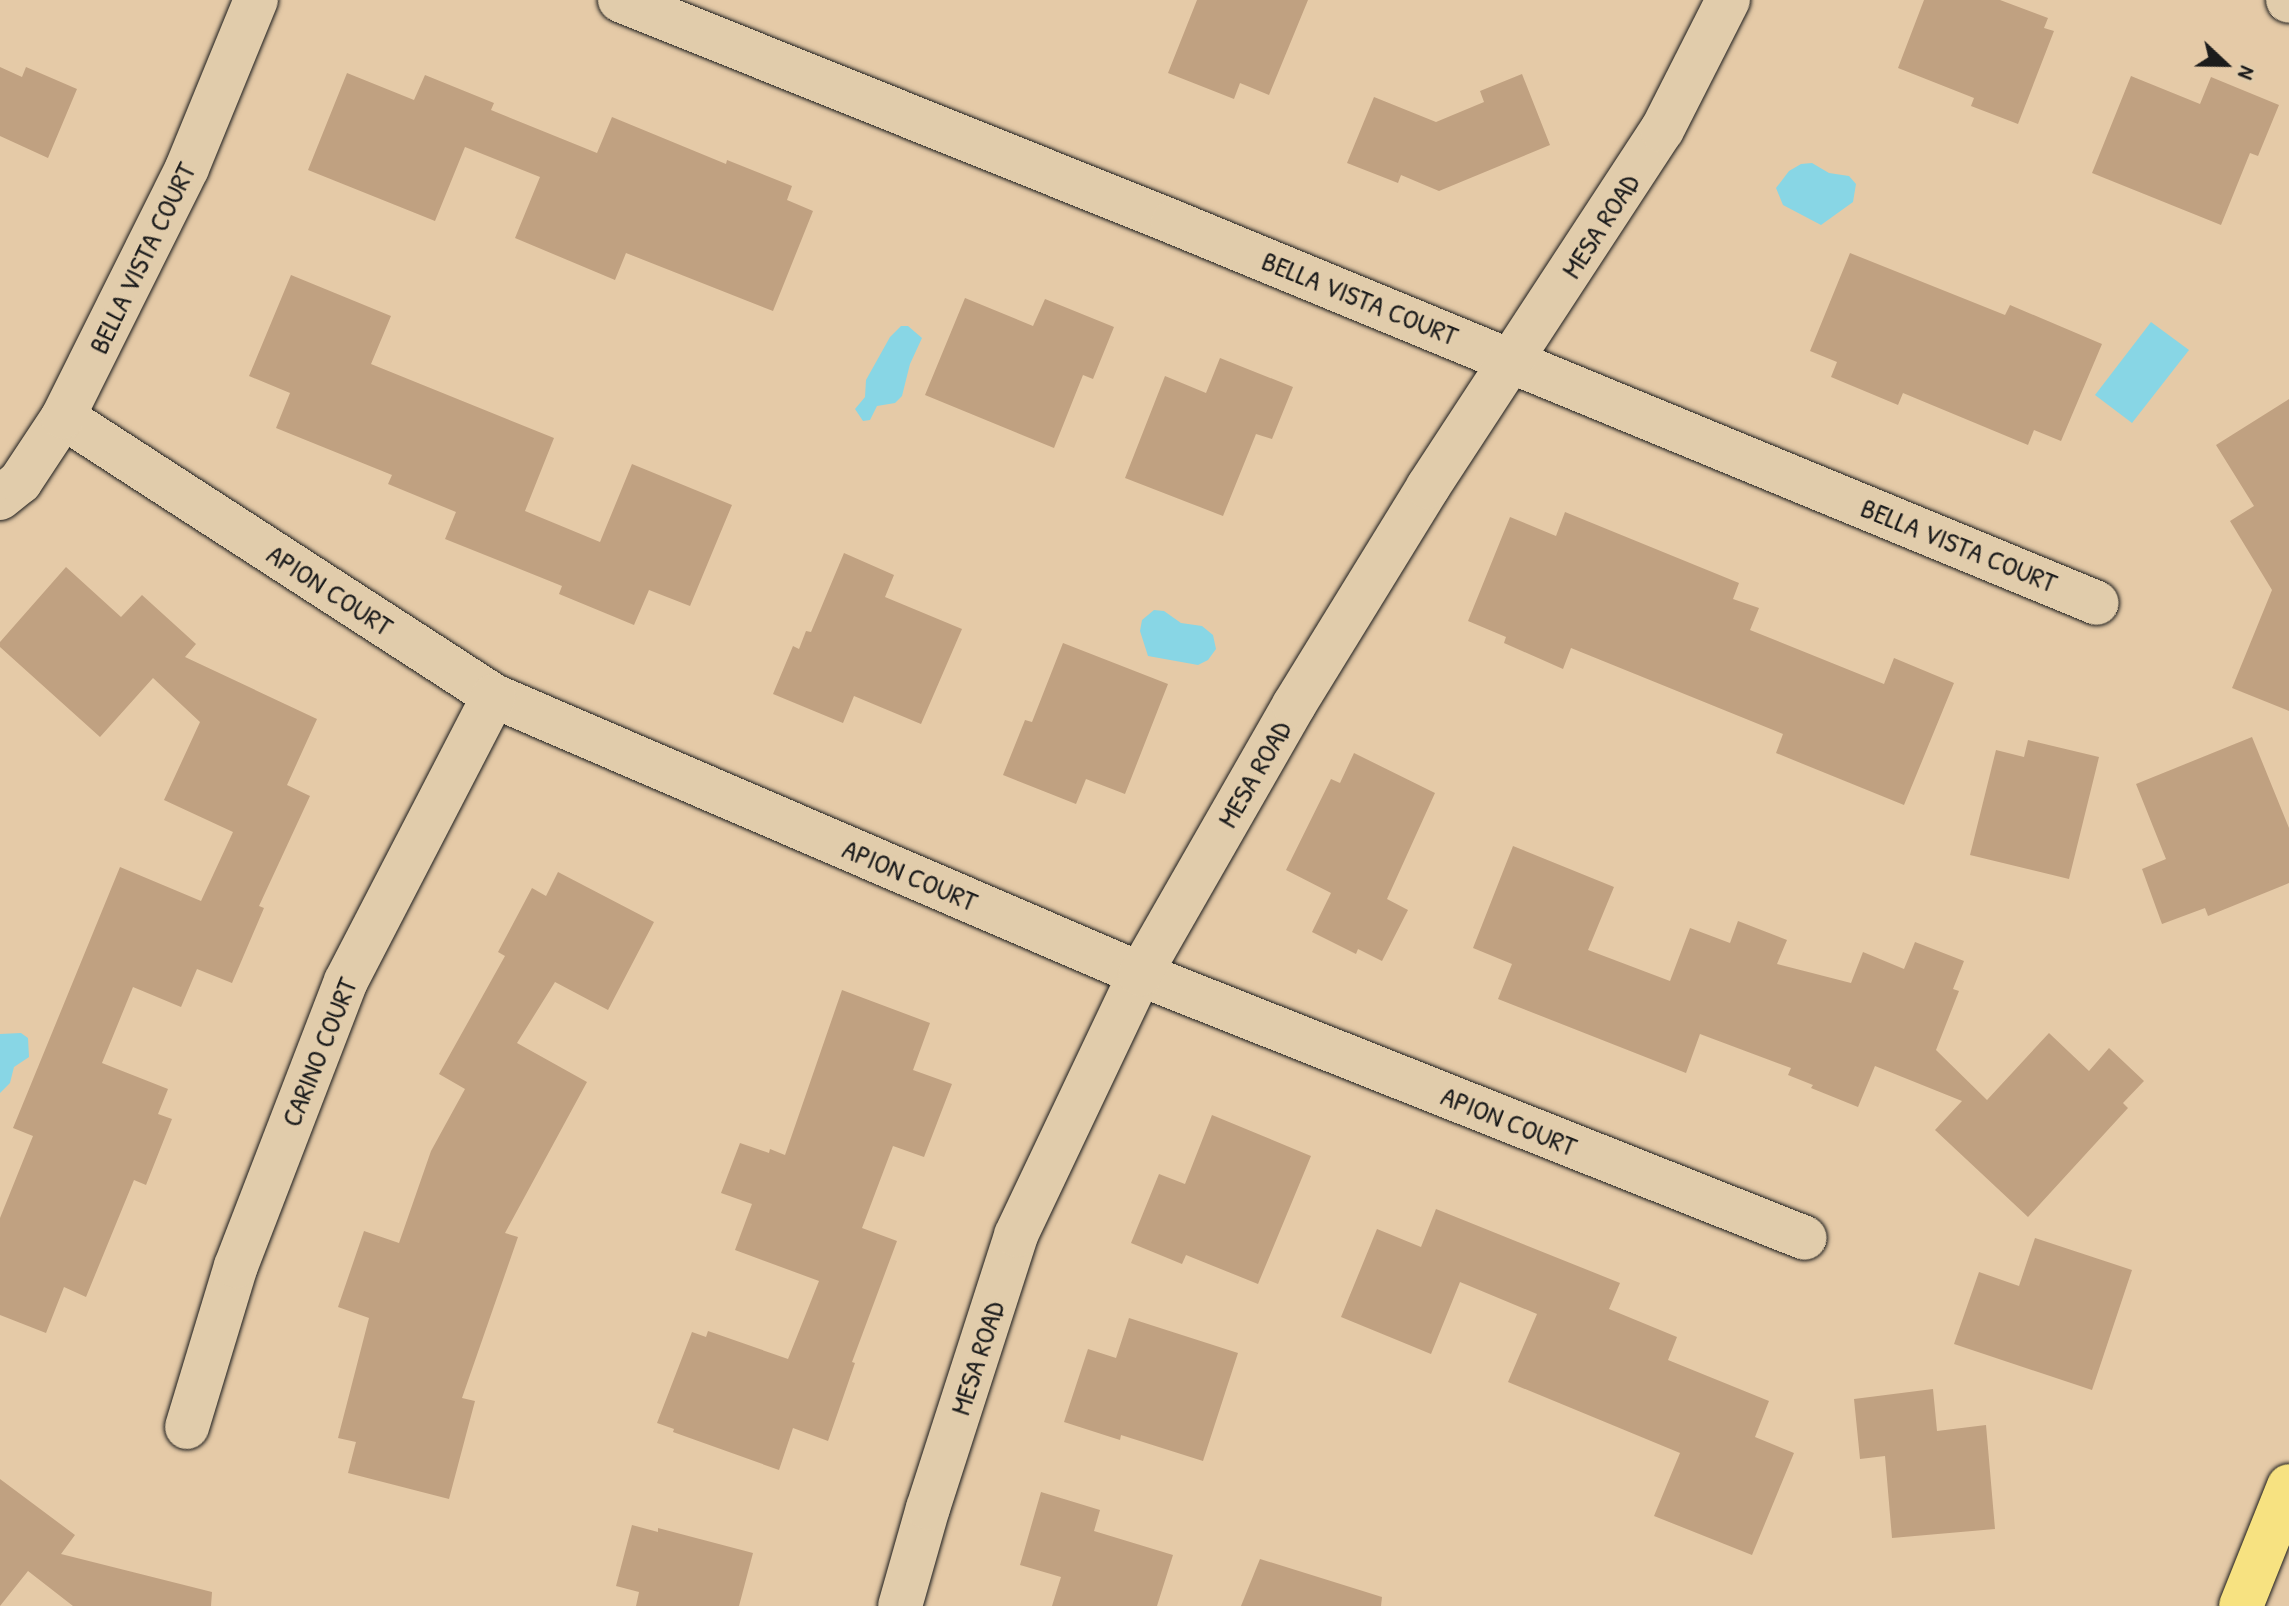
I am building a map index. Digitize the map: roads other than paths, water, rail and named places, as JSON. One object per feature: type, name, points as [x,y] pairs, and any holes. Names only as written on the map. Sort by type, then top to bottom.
[{"type":"highway","points":[[2241,1606],[2289,1486]]},
{"type":"street","name":"BELLA VISTA COURT","points":[[0,498],[20,482],[63,417],[187,168],[256,0]]},
{"type":"street","name":"BELLA VISTA COURT","points":[[620,0],[1513,361],[2097,603]]},
{"type":"street","name":"MESA ROAD","points":[[900,1606],[928,1508],[1016,1235],[1140,974],[1294,705],[1428,487],[1662,130],[1728,0]]},
{"type":"street","name":"APION COURT","points":[[63,417],[494,696],[1140,974],[1805,1238]]},
{"type":"street","name":"CARINO COURT","points":[[187,1427],[236,1266],[346,981],[494,696]]},
{"type":"water","points":[[1812,163],[1829,173],[1849,176],[1856,184],[1853,202],[1821,225],[1783,205],[1776,188],[1789,171],[1801,164]]},
{"type":"water","points":[[2151,322],[2189,350],[2132,423],[2095,395]]},
{"type":"water","points":[[901,326],[908,326],[922,338],[910,364],[902,396],[895,403],[877,406],[870,420],[863,421],[855,409],[865,397],[866,380],[890,337]]},
{"type":"water","points":[[1154,610],[1164,611],[1181,623],[1202,626],[1213,635],[1216,649],[1208,660],[1198,665],[1148,656],[1140,631],[1142,620]]},
{"type":"water","points":[[21,1033],[28,1038],[29,1057],[14,1067],[10,1083],[0,1093],[0,1034]]}]
